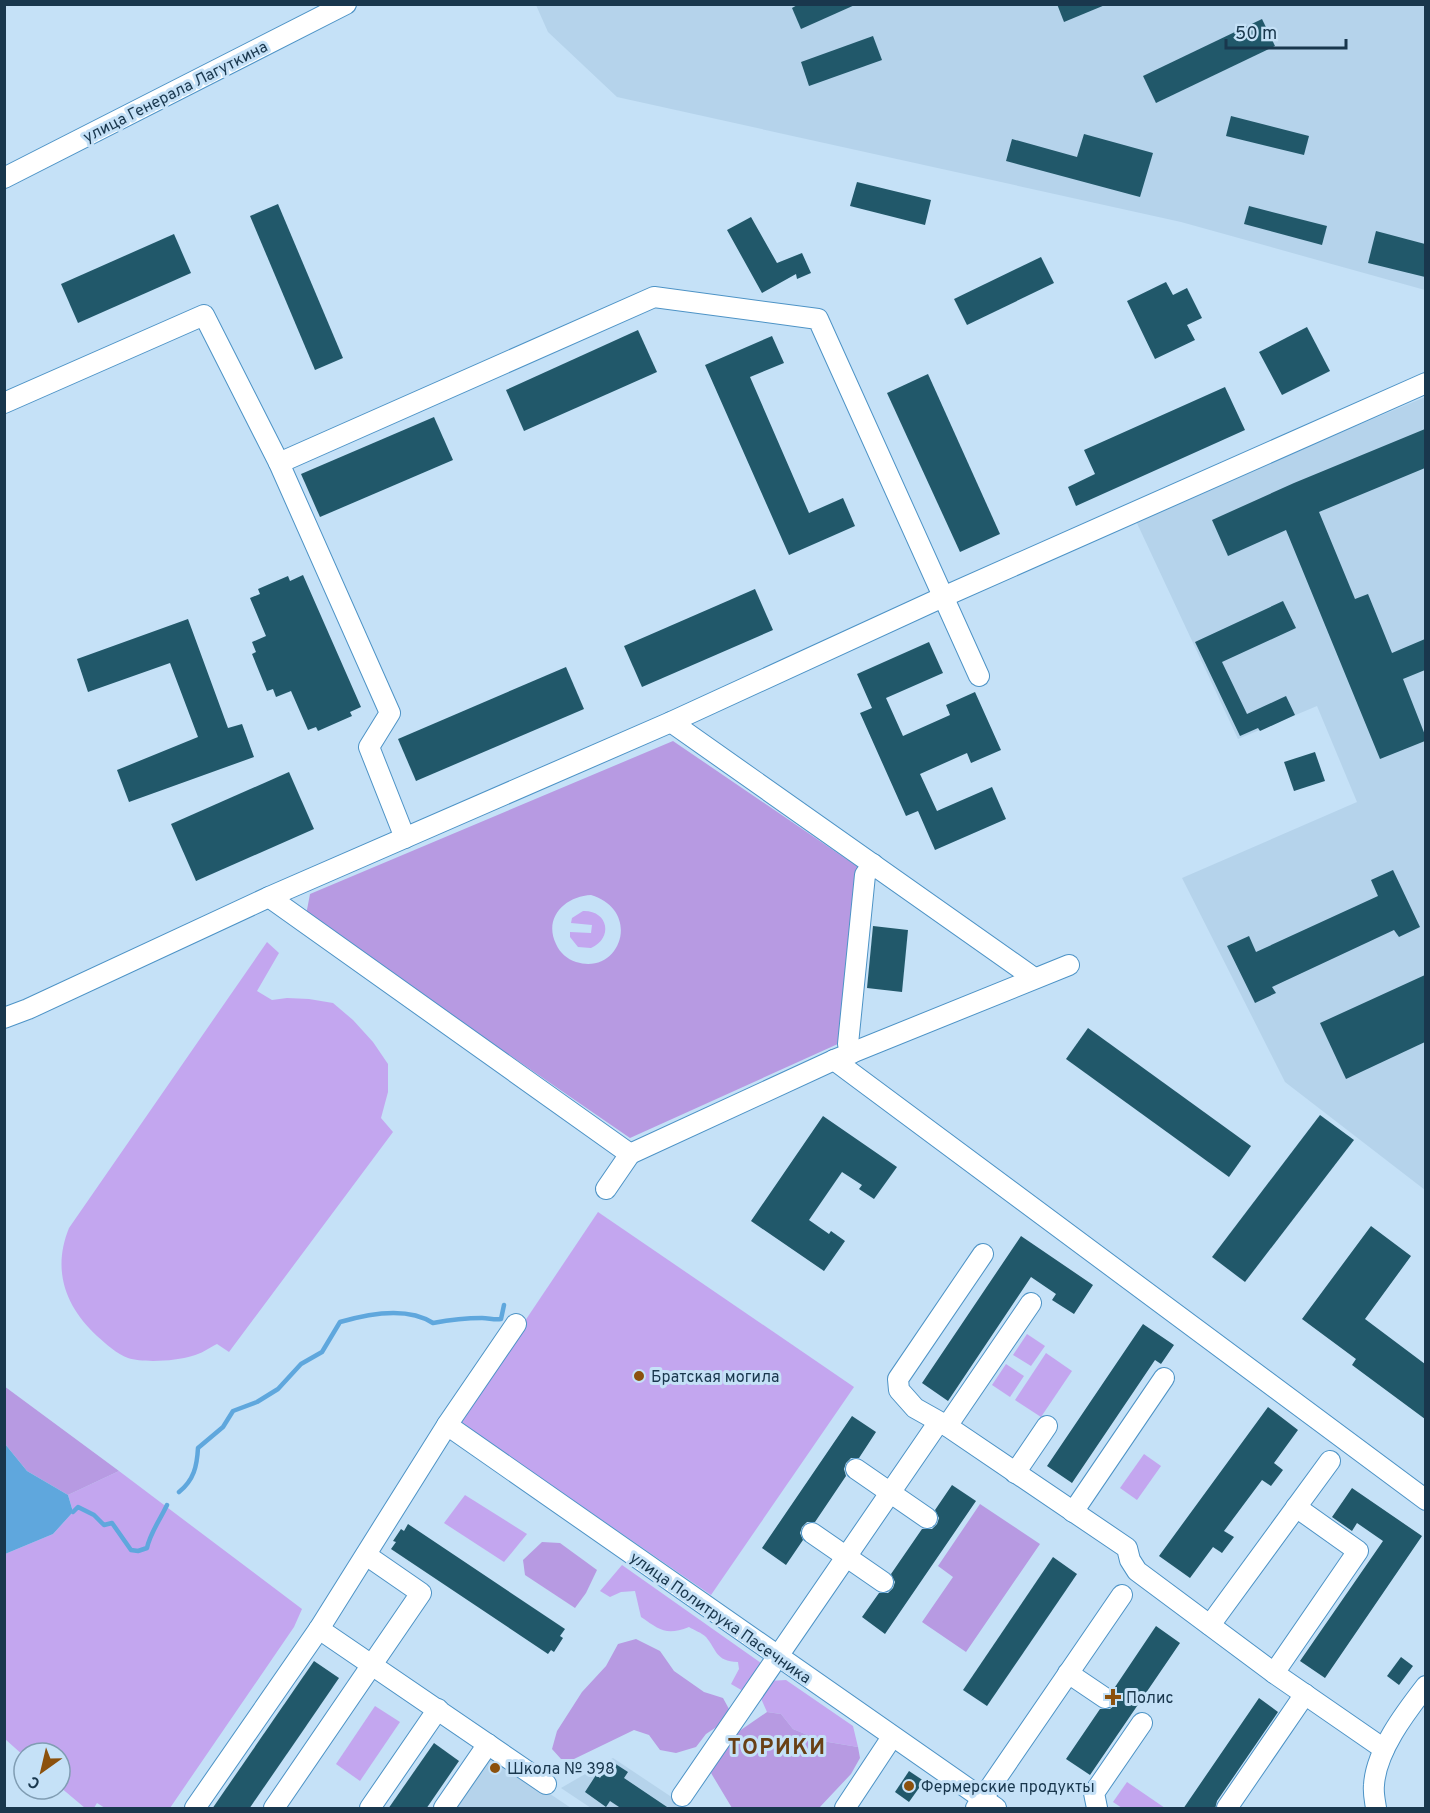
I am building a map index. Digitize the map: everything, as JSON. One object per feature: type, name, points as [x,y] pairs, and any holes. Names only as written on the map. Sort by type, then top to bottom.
[{"type":"street","name":"улица Генерала Лагуткина","points":[[4,178],[346,4]]},
{"type":"street","points":[[279,463],[654,297],[818,319],[979,676]]},
{"type":"street","points":[[4,403],[204,315],[279,463],[390,713],[369,747],[405,838]]},
{"type":"street","points":[[4,1017],[28,1009],[269,897],[671,722],[943,597],[1425,383]]},
{"type":"street","points":[[671,722],[1034,978]]},
{"type":"street","points":[[843,1057],[848,1044],[865,874],[873,864]]},
{"type":"street","points":[[269,897],[630,1154]]},
{"type":"street","points":[[606,1189],[630,1154],[843,1057],[1069,965]]},
{"type":"street","points":[[843,1057],[1425,1500]]},
{"type":"street","points":[[983,1254],[898,1379],[899,1390],[905,1398],[915,1408],[1127,1548],[1130,1560],[1137,1571],[1274,1673],[1384,1749]]},
{"type":"street","points":[[682,1796],[890,1493],[943,1425],[1031,1303]]},
{"type":"street","points":[[195,1809],[319,1629],[447,1425],[516,1324]]},
{"type":"street","points":[[1072,1512],[1164,1378]]},
{"type":"street","name":"улица Политрука Пасечника","points":[[447,1425],[892,1737],[984,1805]]},
{"type":"street","points":[[1015,1473],[1047,1426]]},
{"type":"street","points":[[1210,1625],[1330,1461]]},
{"type":"street","points":[[856,1469],[927,1518]]},
{"type":"street","points":[[1274,1673],[1358,1551],[1296,1507]]},
{"type":"street","points":[[812,1533],[883,1582]]},
{"type":"street","points":[[274,1809],[421,1593],[366,1555]]},
{"type":"street","points":[[984,1805],[1068,1673],[1122,1595]]},
{"type":"street","points":[[319,1629],[546,1784]]},
{"type":"street","points":[[1068,1673],[1105,1698]]},
{"type":"street","points":[[1376,1809],[1374,1784],[1384,1749],[1403,1715],[1425,1686]]},
{"type":"street","points":[[1227,1809],[1305,1694]]},
{"type":"street","points":[[370,1809],[438,1709]]},
{"type":"street","points":[[1097,1809],[1094,1793],[1142,1723]]},
{"type":"street","points":[[845,1809],[892,1737]]},
{"type":"street","points":[[444,1809],[488,1744]]},
{"type":"shaded area","points":[[536,5],[1425,5],[1425,290],[1181,222],[617,97],[548,32]]},
{"type":"shaded area","points":[[1425,397],[1425,1190],[1285,1082],[1182,878],[1357,802],[1317,706],[1238,739],[1135,519]]},
{"type":"shaded area","points":[[673,741],[858,867],[840,1043],[630,1138],[306,915],[310,894]],"holes":[[[591,895],[607,903],[617,914],[621,927],[620,940],[614,951],[604,960],[591,964],[576,962],[562,953],[553,934],[552,925],[559,910],[573,899],[582,896]]]},
{"type":"shaded area","points":[[583,911],[598,915],[605,925],[603,938],[591,948],[578,947],[570,937],[570,932],[591,933],[592,925],[571,923],[572,918]]},
{"type":"shaded area","points":[[267,942],[279,953],[257,991],[272,1000],[309,999],[333,1003],[353,1020],[373,1042],[388,1064],[388,1092],[381,1118],[393,1132],[229,1352],[217,1344],[186,1358],[160,1361],[134,1360],[116,1351],[97,1336],[77,1312],[70,1300],[62,1273],[64,1243],[69,1228]]},
{"type":"shaded area","points":[[598,1212],[854,1387],[711,1595],[458,1421]]},
{"type":"shaded area","points":[[1027,1334],[1045,1346],[1031,1366],[1013,1355]]},
{"type":"shaded area","points":[[1046,1353],[1072,1371],[1041,1417],[1015,1400]]},
{"type":"shaded area","points":[[1006,1364],[1024,1376],[1010,1397],[992,1385]]},
{"type":"shaded area","points":[[4,1386],[119,1471],[68,1495],[27,1471],[5,1444]]},
{"type":"shaded area","points":[[1144,1454],[1161,1466],[1137,1500],[1120,1488]]},
{"type":"shaded area","points":[[119,1471],[302,1609],[294,1627],[170,1808],[105,1808],[97,1803],[94,1808],[85,1808],[72,1797],[72,1741],[12,1741],[12,1745],[5,1739],[5,1554],[53,1534],[73,1512],[68,1495]]},
{"type":"shaded area","points":[[465,1495],[527,1534],[504,1562],[444,1523]]},
{"type":"shaded area","points":[[980,1504],[1040,1544],[966,1652],[922,1622],[953,1577],[938,1566]]},
{"type":"shaded area","points":[[542,1542],[560,1543],[597,1570],[586,1593],[575,1608],[525,1575],[523,1560]]},
{"type":"shaded area","points":[[622,1565],[761,1663],[743,1691],[731,1684],[739,1669],[738,1662],[721,1657],[704,1636],[689,1627],[669,1631],[653,1625],[641,1617],[635,1591],[621,1592],[610,1597],[600,1591]]},
{"type":"shaded area","points":[[636,1639],[660,1651],[674,1671],[704,1692],[723,1698],[729,1709],[721,1724],[706,1734],[696,1747],[676,1753],[660,1750],[649,1735],[634,1730],[574,1759],[561,1759],[552,1749],[557,1731],[582,1692],[606,1666],[618,1644]]},
{"type":"shaded area","points":[[786,1680],[853,1726],[858,1747],[822,1741],[793,1729],[781,1714],[767,1712],[759,1694],[768,1681]]},
{"type":"shaded area","points":[[375,1706],[400,1722],[360,1781],[336,1764]]},
{"type":"shaded area","points":[[767,1712],[781,1714],[793,1729],[822,1741],[858,1747],[860,1758],[851,1774],[819,1808],[732,1808],[711,1773],[735,1734]]},
{"type":"shaded area","name":"Школа № 398","points":[[488,1752],[571,1808],[450,1808]]},
{"type":"shaded area","points":[[613,1758],[688,1808],[591,1808],[561,1788]]},
{"type":"shaded area","points":[[1127,1782],[1165,1808],[1122,1808],[1113,1802]]},
{"type":"water","points":[[5,1444],[27,1471],[68,1495],[73,1512],[53,1534],[5,1554]]},
{"type":"building","points":[[799,4],[857,4],[801,29],[792,8]]},
{"type":"building","points":[[1057,4],[1105,4],[1105,5],[1064,22]]},
{"type":"building","points":[[1262,19],[1275,46],[1156,103],[1143,76]]},
{"type":"building","points":[[873,36],[882,60],[809,86],[801,62]]},
{"type":"building","points":[[1231,116],[1309,136],[1304,155],[1226,136]]},
{"type":"building","points":[[1084,134],[1153,153],[1140,197],[1006,161],[1012,139],[1077,157]]},
{"type":"building","points":[[857,182],[931,200],[925,225],[850,206]]},
{"type":"building","points":[[278,204],[343,358],[315,370],[250,216]]},
{"type":"building","points":[[1249,206],[1327,226],[1322,245],[1244,224]]},
{"type":"building","points":[[751,217],[777,263],[802,253],[811,273],[797,279],[796,274],[762,293],[727,230]]},
{"type":"building","points":[[1376,231],[1425,244],[1425,277],[1368,263]]},
{"type":"building","points":[[174,234],[191,273],[78,323],[61,284]]},
{"type":"building","points":[[1041,257],[1054,283],[967,325],[954,299]]},
{"type":"building","points":[[1166,282],[1173,295],[1187,288],[1202,318],[1187,325],[1195,340],[1155,359],[1127,301]]},
{"type":"building","points":[[1307,327],[1330,371],[1282,395],[1259,352]]},
{"type":"building","points":[[638,330],[657,372],[524,431],[506,390]]},
{"type":"building","points":[[772,336],[784,363],[750,377],[809,513],[843,498],[855,526],[789,555],[705,365]]},
{"type":"building","points":[[928,374],[1000,534],[960,552],[887,393]]},
{"type":"building","points":[[1225,387],[1245,430],[1076,506],[1068,487],[1095,474],[1084,450]]},
{"type":"building","points":[[434,417],[453,460],[320,517],[301,474]]},
{"type":"building","points":[[1425,429],[1425,468],[1319,512],[1355,599],[1368,594],[1392,653],[1425,639],[1425,670],[1403,679],[1425,735],[1425,741],[1380,759],[1286,530],[1228,556],[1212,520],[1294,483]]},
{"type":"building","points":[[303,575],[361,707],[350,712],[352,716],[318,731],[316,727],[308,730],[291,691],[276,697],[273,689],[267,691],[252,654],[256,652],[252,642],[266,636],[250,598],[260,594],[258,589],[288,576],[290,581]]},
{"type":"building","points":[[755,589],[773,630],[642,687],[624,646]]},
{"type":"building","points":[[1283,601],[1296,628],[1222,662],[1247,714],[1286,696],[1295,715],[1260,731],[1258,728],[1240,736],[1195,642]]},
{"type":"building","points":[[188,619],[228,728],[242,724],[254,757],[129,802],[117,770],[198,737],[170,663],[88,692],[77,659]]},
{"type":"building","points":[[929,642],[943,673],[886,698],[903,736],[950,715],[946,705],[975,692],[1001,750],[971,763],[967,753],[920,774],[937,811],[992,787],[1006,819],[935,850],[918,811],[906,816],[860,713],[872,708],[857,674]]},
{"type":"building","points":[[566,667],[584,709],[416,781],[398,739]]},
{"type":"building","points":[[1315,752],[1325,781],[1294,791],[1284,762]]},
{"type":"building","points":[[289,772],[314,829],[196,881],[171,824]]},
{"type":"building","points":[[1393,870],[1420,927],[1399,937],[1394,930],[1272,987],[1276,993],[1255,1003],[1227,946],[1249,936],[1256,952],[1378,896],[1371,880]]},
{"type":"building","points":[[873,926],[908,930],[902,992],[867,988]]},
{"type":"building","points":[[1425,975],[1425,1042],[1346,1079],[1320,1023]]},
{"type":"building","points":[[1088,1028],[1251,1146],[1229,1177],[1066,1059]]},
{"type":"building","points":[[1320,1115],[1354,1140],[1245,1282],[1212,1257]]},
{"type":"building","points":[[823,1116],[897,1167],[874,1199],[859,1189],[862,1185],[842,1172],[809,1220],[829,1234],[831,1231],[845,1241],[824,1271],[751,1221]]},
{"type":"building","points":[[1371,1226],[1411,1256],[1365,1319],[1425,1364],[1425,1419],[1352,1365],[1356,1359],[1302,1319]]},
{"type":"building","points":[[1021,1236],[1093,1285],[1074,1314],[1052,1300],[1056,1294],[1031,1277],[948,1401],[922,1383]]},
{"type":"building","points":[[1143,1324],[1174,1345],[1161,1364],[1155,1360],[1072,1483],[1047,1466]]},
{"type":"building","points":[[1268,1407],[1298,1430],[1274,1463],[1283,1470],[1271,1486],[1262,1480],[1224,1531],[1234,1537],[1222,1553],[1213,1547],[1190,1578],[1159,1556]]},
{"type":"building","points":[[852,1416],[876,1432],[859,1458],[851,1458],[846,1463],[844,1469],[846,1476],[815,1522],[807,1522],[802,1527],[800,1533],[803,1540],[786,1565],[762,1548]]},
{"type":"building","points":[[952,1485],[976,1501],[885,1634],[862,1617],[879,1593],[888,1593],[893,1588],[895,1582],[891,1574],[922,1529],[932,1529],[937,1524],[939,1518],[935,1510]]},
{"type":"building","points":[[1352,1488],[1422,1536],[1325,1678],[1300,1661],[1383,1541],[1357,1523],[1352,1531],[1332,1517]]},
{"type":"building","points":[[408,1524],[565,1629],[560,1636],[563,1638],[554,1652],[551,1650],[548,1654],[391,1549],[401,1529],[404,1531]]},
{"type":"building","points":[[1053,1557],[1077,1574],[987,1706],[963,1690]]},
{"type":"building","points":[[1156,1626],[1180,1643],[1090,1775],[1066,1759],[1100,1709],[1110,1709],[1115,1705],[1117,1698],[1113,1690]]},
{"type":"building","points":[[1401,1657],[1413,1666],[1399,1685],[1387,1676]]},
{"type":"building","points":[[314,1661],[339,1678],[249,1809],[212,1809]]},
{"type":"building","points":[[1259,1698],[1278,1712],[1217,1801],[1215,1809],[1183,1809]]},
{"type":"building","points":[[434,1743],[459,1761],[426,1809],[388,1809]]},
{"type":"building","points":[[611,1761],[628,1772],[624,1778],[670,1809],[622,1809],[610,1801],[606,1807],[585,1792],[596,1775],[600,1778]]},
{"type":"building","name":"Фермерские продукты","points":[[909,1771],[924,1781],[909,1802],[895,1792]]},
{"type":"waterway","points":[[179,1492],[194,1472],[198,1448],[223,1427],[233,1411],[257,1402],[278,1389],[301,1364],[322,1352],[340,1322],[387,1313],[411,1315],[433,1323],[469,1318],[501,1319],[504,1305]]},
{"type":"waterway","points":[[73,1512],[78,1507],[94,1515],[104,1525],[112,1523],[131,1550],[138,1551],[147,1548],[167,1505]]},
{"type":"place","name":"Братская могила","points":[[639,1376]]},
{"type":"place","name":"Полис","points":[[1113,1697]]},
{"type":"place","name":"Школа № 398","points":[[495,1768]]},
{"type":"place","name":"Фермерские продукты","points":[[909,1786]]},
{"type":"district","name":"ТОРИКИ","points":[[777,1746]]}]
